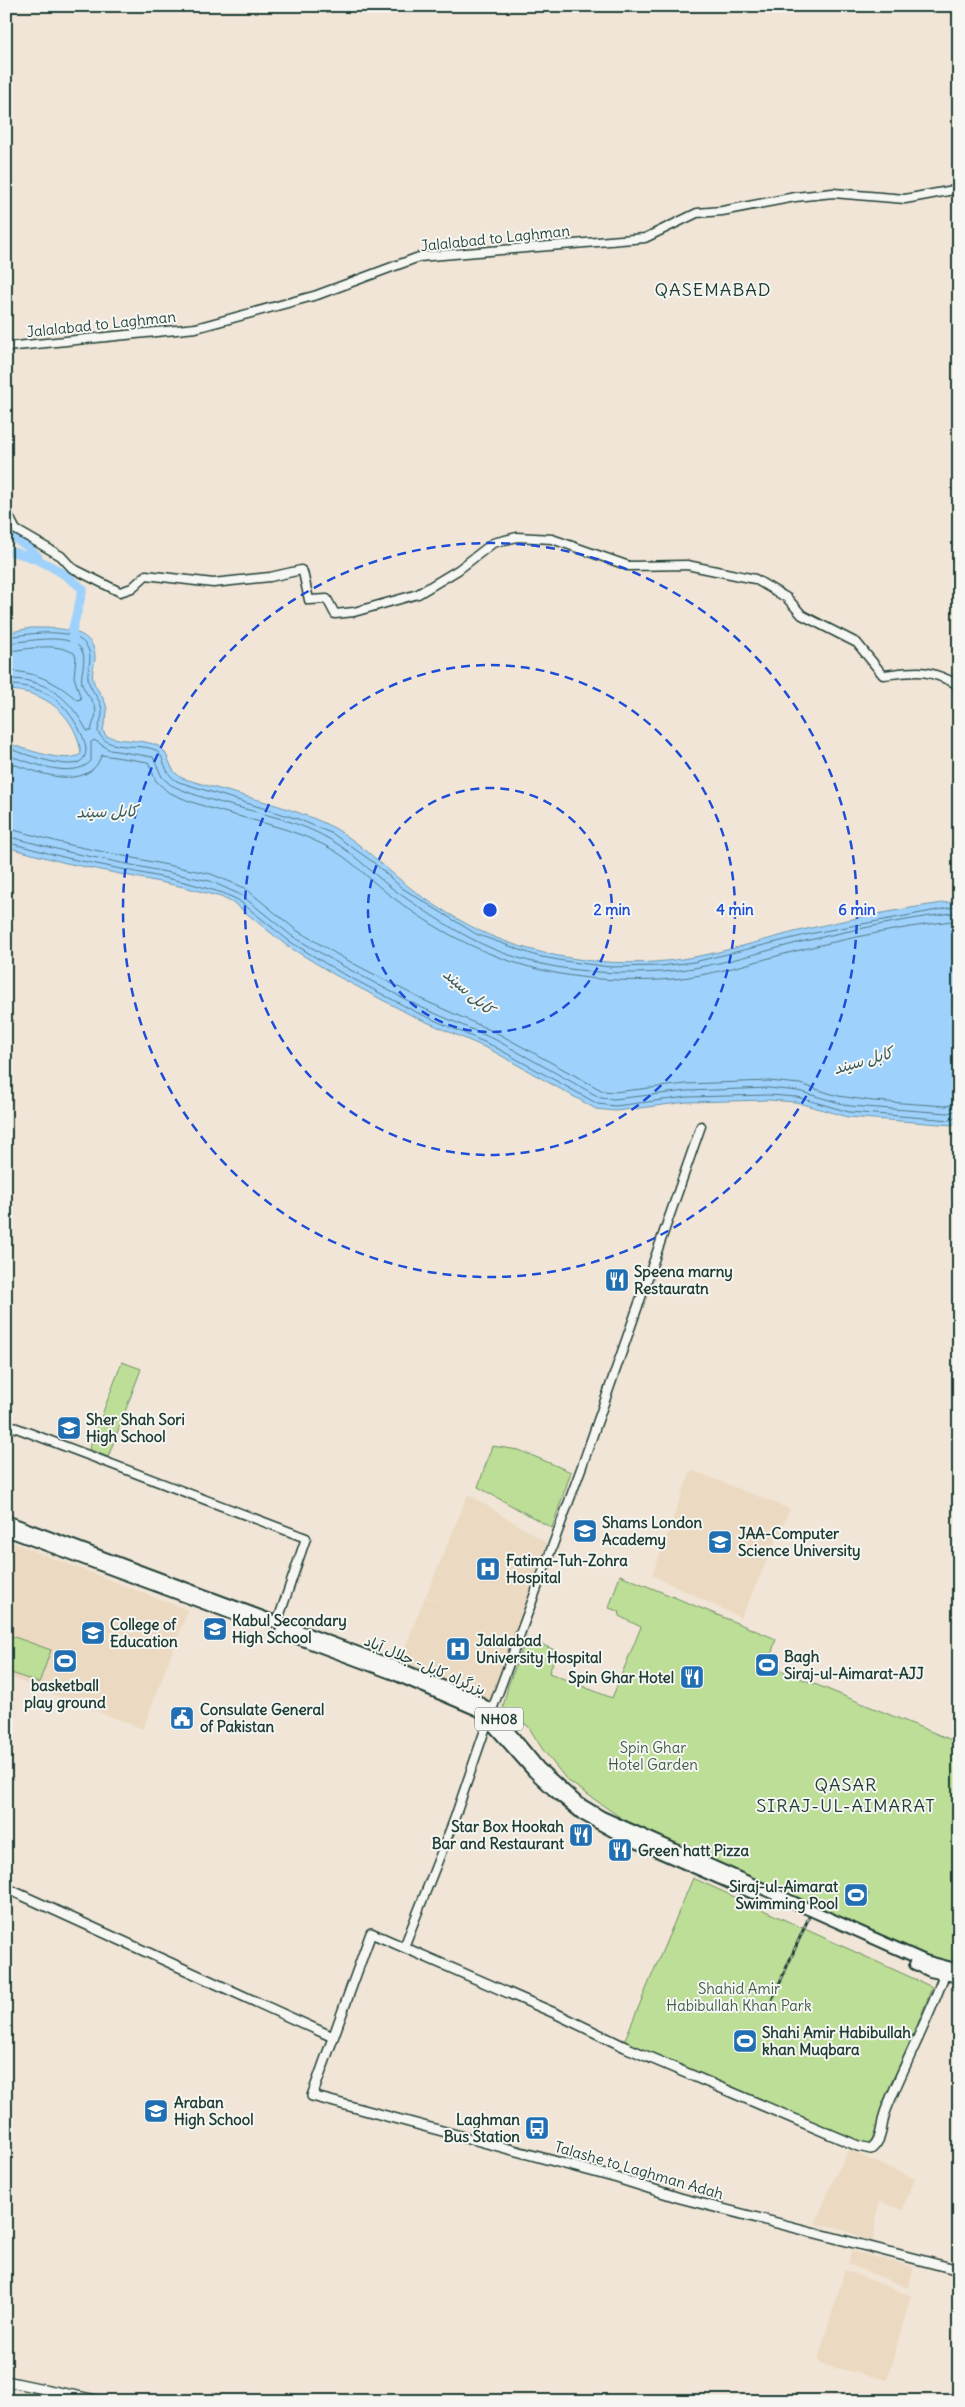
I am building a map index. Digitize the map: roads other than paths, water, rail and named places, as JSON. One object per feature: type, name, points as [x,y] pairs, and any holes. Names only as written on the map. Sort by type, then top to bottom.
[{"type":"highway","name":"بزرگراه کابل- جلال آباد","points":[[6,1521],[276,1626]]},
{"type":"highway","name":"بزرگراه کابل- جلال آباد","points":[[6,1530],[405,1670],[476,1700],[558,1785],[602,1817],[925,1962],[959,1970]]},
{"type":"highway","name":"بزرگراه کابل- جلال آباد","points":[[490,1714],[525,1762],[553,1790],[599,1824],[930,1971],[959,1977]]},
{"type":"main road","points":[[6,1888],[333,2037],[371,1933],[559,2015],[625,2047],[858,2146],[871,2148],[879,2141],[885,2112],[944,1975]]},
{"type":"main road","name":"Talashe to Laghman Adah","points":[[333,2037],[312,2096],[617,2178],[680,2198],[959,2270]]},
{"type":"main road","points":[[6,2381],[101,2401]]},
{"type":"street","name":"Jalalabad to Laghman","points":[[6,347],[196,328],[316,295],[419,258],[645,238],[697,213],[722,211],[795,197],[834,193],[905,199],[959,189]]},
{"type":"street","points":[[6,511],[16,530],[61,556],[72,568],[120,592],[132,588],[146,575],[213,583],[270,577],[301,570],[309,600],[327,599],[334,614],[354,612],[418,594],[458,570],[493,543],[517,537],[552,539],[629,566],[687,565],[755,579],[787,598],[802,615],[857,643],[884,675],[918,671],[936,673],[959,685]]},
{"type":"street","points":[[404,1947],[454,1820],[490,1714],[582,1466],[701,1126]]},
{"type":"street","points":[[6,1424],[306,1538],[276,1626]]},
{"type":"water","name":"کابل سيند","points":[[31,628],[71,631],[88,639],[93,647],[95,657],[93,680],[107,707],[103,731],[106,736],[155,744],[164,751],[174,771],[182,778],[301,813],[336,829],[363,848],[412,890],[459,920],[503,941],[529,949],[556,956],[584,960],[640,963],[668,961],[724,951],[848,920],[903,909],[959,901],[959,1119],[953,1125],[848,1117],[796,1102],[769,1100],[687,1102],[615,1111],[596,1109],[491,1050],[413,1016],[335,975],[286,945],[235,904],[221,897],[184,887],[66,863],[6,847],[6,743],[55,757],[74,757],[81,754],[73,728],[57,708],[46,700],[34,695],[6,690],[6,633]]},
{"type":"water","name":"Siraj-ul-Aimarat Swimming Pool","points":[[848,1885],[869,1894],[864,1904],[844,1895]]},
{"type":"waterway","points":[[6,533],[27,546],[38,557]]},
{"type":"waterway","points":[[6,551],[27,556],[47,564],[83,589],[72,631],[74,642]]},
{"type":"railway","points":[[768,2009],[809,1917]]},
{"type":"place","name":"Speena marny Restauratn","points":[[617,1280]]},
{"type":"place","name":"Sher Shah Sori High School","points":[[69,1428]]},
{"type":"place","name":"Shams London Academy","points":[[585,1531]]},
{"type":"place","name":"JAA-Computer Science University","points":[[720,1542]]},
{"type":"place","name":"Fatima-Tuh-Zohra Hospital","points":[[488,1569]]},
{"type":"place","name":"Kabul Secondary High School","points":[[215,1629]]},
{"type":"place","name":"College of Education","points":[[93,1633]]},
{"type":"place","name":"Jalalabad University Hospital","points":[[458,1649]]},
{"type":"place","name":"basketball play ground","points":[[65,1661]]},
{"type":"place","name":"Bagh Siraj-ul-Aimarat-AJJ","points":[[767,1665]]},
{"type":"place","name":"Spin Ghar Hotel","points":[[692,1677]]},
{"type":"place","name":"Consulate General of Pakistan","points":[[182,1718]]},
{"type":"place","name":"Star Box Hookah Bar and Restaurant","points":[[581,1835]]},
{"type":"place","name":"Green hatt Pizza","points":[[620,1850]]},
{"type":"place","name":"Siraj-ul-Aimarat Swimming Pool","points":[[856,1895]]},
{"type":"place","name":"Shahi Amir Habibullah khan Muqbara","points":[[745,2041]]},
{"type":"place","name":"Araban High School","points":[[156,2111]]},
{"type":"place","name":"Laghman Bus Station","points":[[537,2128]]},
{"type":"district","name":"QASEMABAD","points":[[713,289]]},
{"type":"district","name":"QASAR SIRAJ-UL-AIMARAT","points":[[846,1794]]},
{"type":"park label","name":"Spin Ghar Hotel Garden","points":[[653,1756]]},
{"type":"park label","name":"Shahid Amir Habibullah Khan Park","points":[[739,1996]]}]
